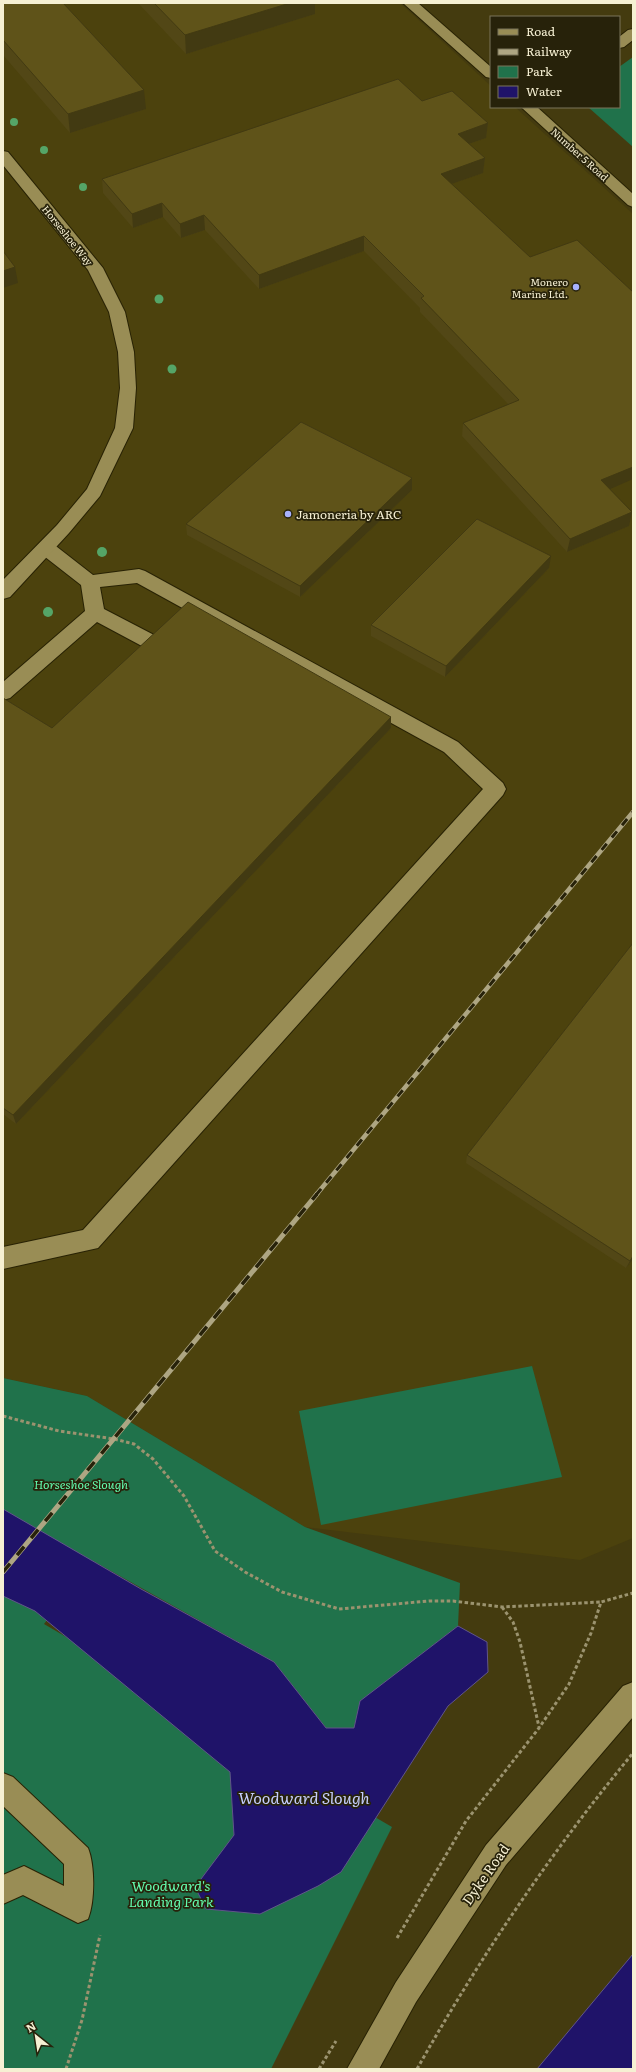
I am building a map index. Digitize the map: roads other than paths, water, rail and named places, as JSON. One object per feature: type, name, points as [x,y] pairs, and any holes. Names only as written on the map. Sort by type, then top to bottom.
[{"type":"street","points":[[410,3],[490,73]]},
{"type":"street","points":[[620,43],[633,33]]},
{"type":"street","name":"Number 5 Road","points":[[531,108],[633,202]]},
{"type":"street","name":"Horseshoe Way","points":[[3,155],[95,268],[117,312],[126,352],[128,388],[124,428],[94,492],[46,548],[3,592]]},
{"type":"street","points":[[46,548],[90,582],[95,613]]},
{"type":"street","points":[[3,1258],[90,1240],[496,789],[451,748],[140,576],[90,582]]},
{"type":"street","points":[[95,613],[147,640]]},
{"type":"street","points":[[3,693],[95,613]]},
{"type":"street","name":"Dyke Road","points":[[362,2069],[406,1992],[496,1855],[633,1696]]},
{"type":"street","points":[[3,1787],[78,1858],[78,1908],[24,1880],[3,1890]]},
{"type":"water","name":"Woodward Slough","points":[[3,1509],[141,1589],[274,1662],[326,1728],[354,1728],[360,1701],[458,1626],[487,1642],[488,1672],[448,1706],[341,1872],[318,1886],[260,1914],[206,1909],[195,1887],[234,1835],[230,1772],[35,1611],[3,1596]]},
{"type":"water","points":[[633,1954],[633,2069],[537,2069]]},
{"type":"railway","points":[[316,1195],[633,812]]},
{"type":"railway","points":[[3,1572],[317,1194]]},
{"type":"place","name":"Monero Marine Ltd.","points":[[576,287]]},
{"type":"place","name":"Jamoneria by ARC","points":[[288,514]]},
{"type":"park label","name":"Horseshoe Slough","points":[[81,1484]]},
{"type":"park label","name":"Woodward's Landing Park","points":[[171,1894]]}]
